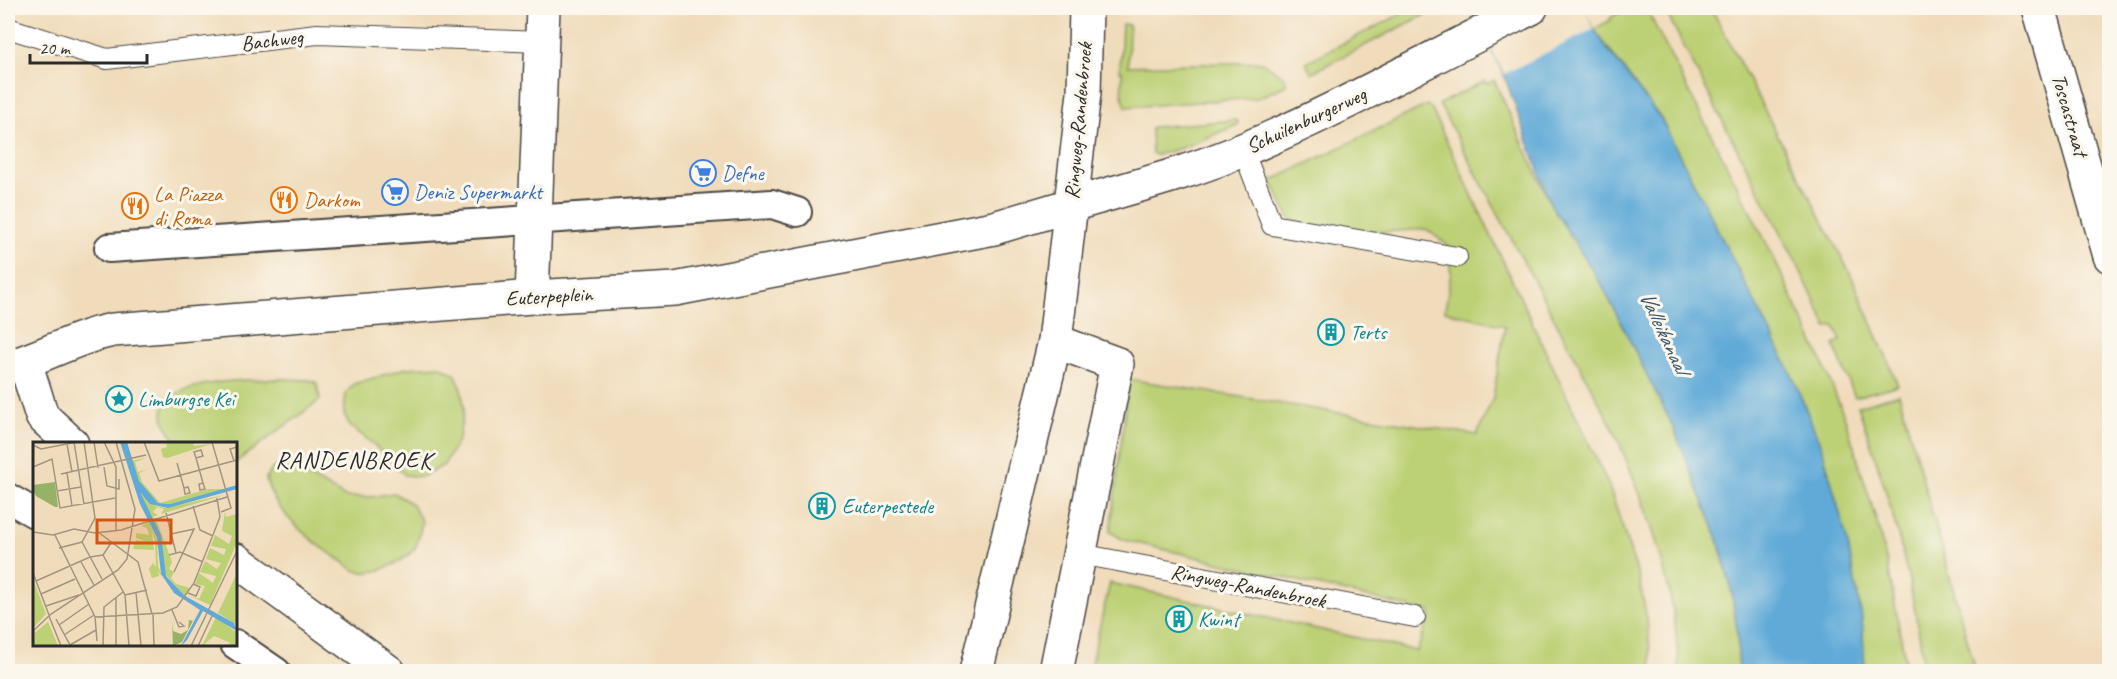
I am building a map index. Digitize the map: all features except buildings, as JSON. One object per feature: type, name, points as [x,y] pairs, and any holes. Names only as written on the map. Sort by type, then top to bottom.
[{"type":"street","points":[[532,297],[543,8]]},
{"type":"street","name":"Ringweg-Randenbroek","points":[[976,672],[1055,341],[1084,93],[1086,8]]},
{"type":"street","name":"Schuilenburgerweg","points":[[1071,206],[1170,176],[1242,150],[1416,68],[1531,8]]},
{"type":"street","name":"Toscastraat","points":[[2039,8],[2109,256]]},
{"type":"street","points":[[109,248],[772,204],[797,212]]},
{"type":"street","name":"Euterpeplein","points":[[70,442],[42,416],[16,365],[94,334],[113,330],[532,297],[675,289],[994,228],[1071,206]]},
{"type":"street","points":[[1055,341],[1117,364],[1056,672]]},
{"type":"street","points":[[8,498],[33,512]]},
{"type":"street","points":[[237,561],[389,672]]},
{"type":"street","points":[[237,646],[276,672]]},
{"type":"lane","name":"Bachweg","points":[[8,28],[107,59],[317,34],[542,42]]},
{"type":"lane","points":[[1242,150],[1272,225],[1457,257]]},
{"type":"lane","name":"Ringweg-Randenbroek","points":[[1080,554],[1414,617]]},
{"type":"green space","points":[[1413,8],[1438,8],[1311,73],[1306,62]]},
{"type":"green space","points":[[1627,8],[1646,8],[1768,246],[1823,363],[1846,421],[1877,523],[1888,567],[1907,671],[1865,671],[1862,618],[1847,540],[1823,451],[1792,375],[1661,119],[1594,29]]},
{"type":"green space","points":[[1664,8],[1711,8],[1853,279],[1898,385],[1855,397],[1834,345],[1841,341],[1834,325],[1827,327],[1799,268]]},
{"type":"green space","points":[[1122,24],[1129,25],[1128,66],[1262,62],[1284,77],[1287,85],[1257,98],[1126,107],[1122,95],[1122,71],[1120,71]]},
{"type":"green space","points":[[1494,80],[1551,205],[1603,287],[1674,429],[1717,536],[1731,587],[1737,630],[1739,671],[1679,671],[1677,639],[1666,577],[1648,515],[1625,455],[1612,426],[1439,104],[1485,81],[1487,84]]},
{"type":"green space","points":[[1427,105],[1431,108],[1609,486],[1639,578],[1647,619],[1652,671],[1089,672],[1110,583],[1417,651],[1431,612],[1124,540],[1110,532],[1129,379],[1477,435],[1493,398],[1505,326],[1445,311],[1451,272],[1446,244],[1426,229],[1383,232],[1317,228],[1289,218],[1271,181]]},
{"type":"green space","points":[[1235,120],[1238,122],[1237,125],[1197,142],[1156,155],[1152,153],[1151,128],[1153,127]]},
{"type":"green space","points":[[440,366],[456,375],[462,392],[464,408],[459,438],[444,465],[422,477],[405,475],[372,443],[350,426],[344,414],[346,393],[354,384],[406,368]]},
{"type":"green space","points":[[253,380],[310,380],[317,383],[320,400],[237,461],[237,442],[177,442],[165,423],[163,413],[165,399],[178,392],[207,384]]},
{"type":"green space","points":[[1899,394],[1976,671],[1924,671],[1907,570],[1880,471],[1858,406]]},
{"type":"green space","points":[[284,462],[294,464],[310,477],[345,497],[370,497],[394,493],[412,504],[422,522],[415,548],[397,563],[380,570],[364,572],[351,568],[307,536],[277,503],[266,478],[273,468]]},
{"type":"water","name":"Valleikanaal","points":[[1470,8],[1583,8],[1609,51],[1661,119],[1792,375],[1823,451],[1847,540],[1862,618],[1865,671],[1739,671],[1737,630],[1731,587],[1717,536],[1674,429],[1603,287],[1551,205],[1504,75]]},
{"type":"pier","points":[[1470,8],[1584,8],[1594,29],[1504,74]]},
{"type":"place","name":"Defne","points":[[703,173]]},
{"type":"place","name":"Deniz Supermarkt","points":[[395,192]]},
{"type":"place","name":"Darkom","points":[[284,200]]},
{"type":"place","name":"La Piazza di Roma","points":[[135,206]]},
{"type":"place","name":"Terts","points":[[1331,332]]},
{"type":"place","name":"Limburgse Kei","points":[[119,399]]},
{"type":"place","name":"Euterpestede","points":[[822,506]]},
{"type":"place","name":"Kwint","points":[[1179,619]]},
{"type":"district","name":"RANDENBROEK","points":[[354,460]]}]
